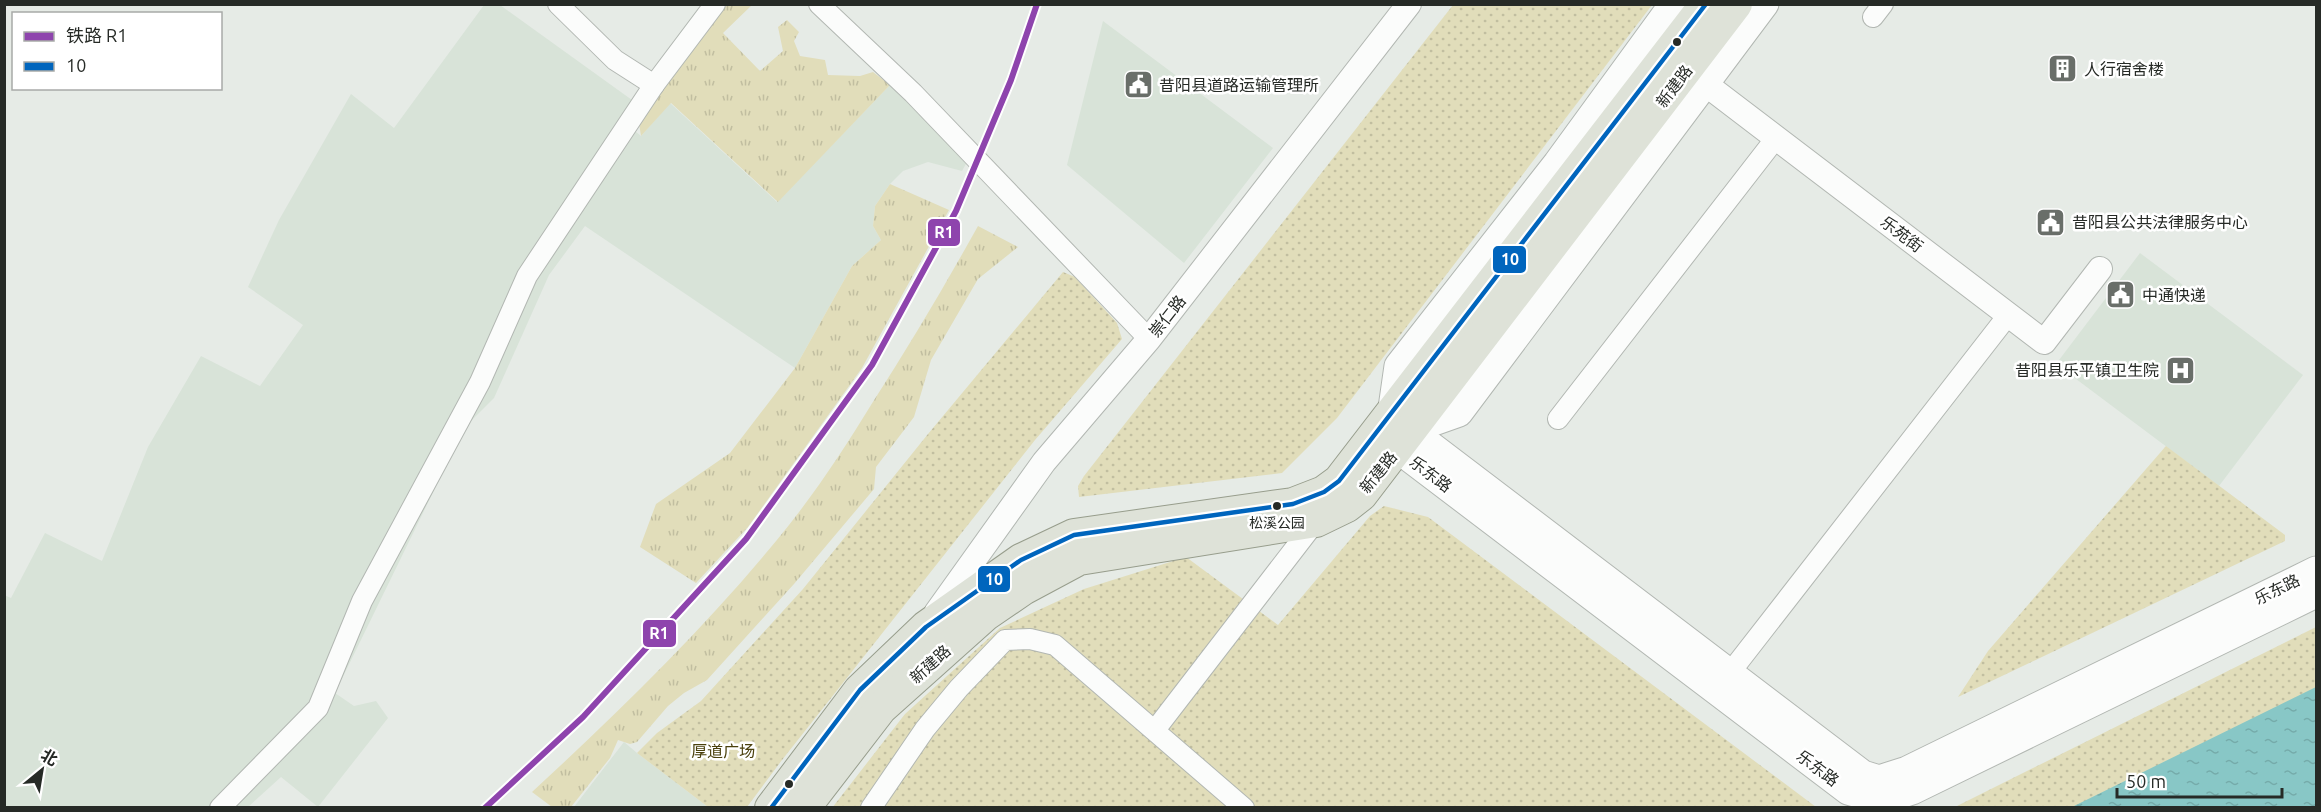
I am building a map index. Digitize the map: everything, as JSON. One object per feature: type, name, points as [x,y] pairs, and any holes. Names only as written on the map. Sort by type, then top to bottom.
[{"type":"main road","points":[[1394,432],[1398,366],[1557,163],[1673,4]]},
{"type":"main road","name":"新建路","points":[[804,807],[881,708],[985,615],[1023,589],[1079,559],[1316,521],[1347,506],[1361,495],[1394,432],[1706,4]]},
{"type":"main road","name":"新建路","points":[[771,807],[860,690],[926,627],[1021,560],[1074,535],[1293,504],[1324,492],[1339,481],[1394,432],[1696,77],[1736,4]]},
{"type":"main road","points":[[1696,77],[1765,4]]},
{"type":"main road","name":"乐东路","points":[[1394,432],[1848,791],[1882,801],[1912,791],[2316,594]]},
{"type":"main road","name":"乐东路","points":[[1394,432],[1729,674],[1863,774],[1879,779],[1906,770],[2316,570]]},
{"type":"street","points":[[558,4],[615,60],[654,85]]},
{"type":"street","points":[[220,807],[318,708],[362,601],[480,382],[527,276],[654,85],[715,4]]},
{"type":"street","points":[[819,4],[913,93],[1149,339]]},
{"type":"street","name":"崇仁路","points":[[926,627],[1044,462],[1149,339],[1409,4]]},
{"type":"street","name":"乐苑街","points":[[1696,77],[2044,342],[2100,269]]},
{"type":"street","points":[[1558,419],[1776,138]]},
{"type":"street","points":[[1729,674],[2009,314]]},
{"type":"street","points":[[1155,730],[1316,521]]},
{"type":"street","points":[[871,807],[926,729],[959,688],[1005,640],[1030,639],[1055,645],[1244,807]]},
{"type":"shaded area","points":[[484,5],[500,5],[632,100],[619,118],[641,136],[670,103],[777,202],[890,85],[967,162],[962,171],[928,162],[903,171],[890,184],[875,206],[873,226],[881,240],[852,266],[795,368],[585,226],[549,275],[494,398],[465,427],[335,693],[354,706],[376,701],[388,718],[318,807],[281,777],[248,807],[5,807],[4,595],[11,598],[45,533],[102,561],[148,447],[201,356],[260,386],[303,325],[248,287],[279,220],[351,94],[394,128]]},
{"type":"shaded area","name":"昔阳县道路运输管理所","points":[[1103,21],[1273,148],[1184,263],[1067,165]]},
{"type":"shaded area","name":"昔阳县乐平镇卫生院","points":[[2140,253],[2303,375],[2219,486],[2056,364]]},
{"type":"shaded area","points":[[624,742],[637,753],[708,807],[574,807]]},
{"type":"green space","points":[[727,5],[752,5],[723,33],[760,71],[783,51],[778,27],[787,20],[799,32],[794,41],[800,56],[825,60],[828,75],[860,76],[873,72],[890,85],[778,202],[671,103],[641,136],[639,123],[658,90]]},
{"type":"green space","points":[[1453,5],[1652,5],[1337,418],[1282,473],[1079,497],[1078,486],[1084,476]]},
{"type":"green space","points":[[890,184],[949,210],[862,368],[748,527],[696,583],[640,547],[656,504],[730,453],[795,368],[852,266],[881,240],[873,226],[875,206]]},
{"type":"green space","points":[[978,226],[1018,247],[978,279],[931,360],[914,417],[876,467],[874,489],[794,584],[707,680],[684,693],[668,706],[637,742],[630,744],[618,740],[610,758],[571,807],[552,807],[532,792],[666,663],[730,595],[789,525],[852,436]]},
{"type":"green space","name":"厚道广场","points":[[1063,272],[1075,277],[1117,323],[1122,339],[1035,440],[747,807],[708,807],[637,753],[657,733],[701,701],[803,589]]},
{"type":"green space","points":[[2166,446],[2285,535],[2285,541],[1958,697],[1988,651]]},
{"type":"green space","name":"松溪公园","points":[[1384,506],[1428,517],[1816,807],[832,808],[905,714],[1000,628],[1084,589],[1186,557],[1278,625],[1370,516]]},
{"type":"green space","points":[[2316,627],[2316,711],[2126,807],[1953,808]]},
{"type":"water","points":[[2316,687],[2316,807],[2072,807]]},
{"type":"rail line","name":"R1","points":[[485,808],[583,717],[746,539],[872,365],[956,211],[1011,80],[1037,4]]},
{"type":"transit line","name":"10","points":[[771,808],[860,690],[926,627],[1021,560],[1074,535],[1293,504],[1324,492],[1339,481],[1706,4]]},
{"type":"place","name":"人行宿舍楼","points":[[2063,69]]},
{"type":"place","name":"昔阳县道路运输管理所","points":[[1138,85]]},
{"type":"place","name":"昔阳县公共法律服务中心","points":[[2051,222]]},
{"type":"place","name":"中通快递","points":[[2121,295]]},
{"type":"place","name":"昔阳县乐平镇卫生院","points":[[2180,370]]},
{"type":"place","name":"松溪公园","points":[[1277,506]]}]
